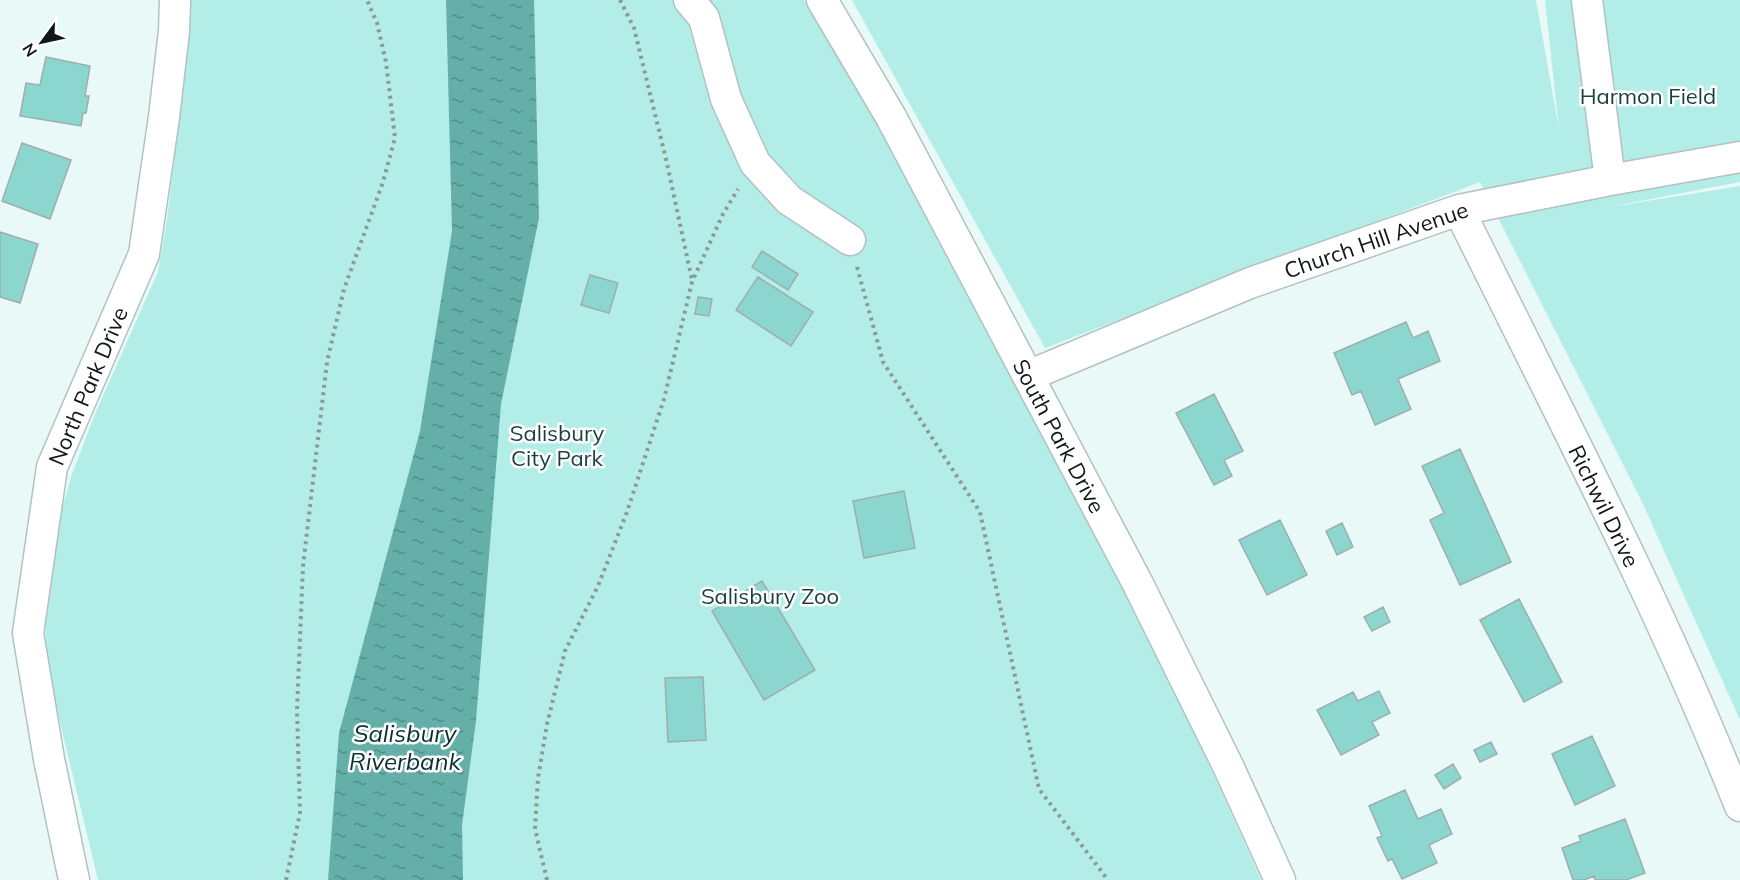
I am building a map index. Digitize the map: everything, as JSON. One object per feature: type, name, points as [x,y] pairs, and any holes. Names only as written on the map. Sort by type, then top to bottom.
[{"type":"street","name":"North Park Drive","points":[[74,880],[28,633],[52,467],[144,254],[164,117],[174,31],[175,0]]},
{"type":"street","points":[[689,0],[704,18],[726,99],[755,163],[789,200],[850,240]]},
{"type":"street","name":"South Park Drive","points":[[822,0],[891,117],[1138,584],[1280,880]]},
{"type":"street","points":[[1587,0],[1610,180]]},
{"type":"street","name":"Church Hill Avenue","points":[[1028,376],[1250,283],[1459,210],[1740,157]]},
{"type":"street","name":"Richwil Drive","points":[[1459,210],[1632,561],[1710,732],[1740,806]]},
{"type":"path","points":[[286,880],[300,813],[297,710],[303,566],[327,362],[344,289],[383,182],[395,138],[386,62],[377,23],[367,0]]},
{"type":"path","points":[[620,0],[634,28],[666,159],[692,282]]},
{"type":"path","points":[[547,880],[535,829],[538,778],[547,724],[565,651],[598,586],[631,501],[664,399],[692,282],[723,214],[755,163]]},
{"type":"path","points":[[850,240],[883,362],[980,512],[1039,789],[1108,880]]},
{"type":"green space","name":"Salisbury City Park","points":[[189,0],[804,0],[834,45],[1063,459],[1219,786],[1261,880],[98,880],[48,672],[45,620],[50,553],[71,477],[95,414],[158,272],[167,220],[184,78]]},
{"type":"green space","name":"Harmon Field","points":[[852,0],[1536,0],[1559,130],[1545,0],[1740,0],[1740,182],[1604,208],[1740,186],[1740,720],[1642,502],[1480,182],[1045,348]]},
{"type":"water","name":"Salisbury Riverbank","points":[[446,0],[534,0],[539,218],[501,404],[476,721],[462,825],[463,880],[328,880],[339,733],[420,431],[452,231]]},
{"type":"building","points":[[46,57],[90,66],[85,96],[89,96],[81,126],[20,116],[26,83],[40,85]]},
{"type":"building","points":[[22,143],[71,160],[50,219],[2,201]]},
{"type":"building","points":[[0,232],[38,244],[20,303],[0,297]]},
{"type":"building","points":[[762,251],[798,274],[788,290],[752,267]]},
{"type":"building","points":[[590,275],[618,283],[609,313],[581,305]]},
{"type":"building","points":[[758,277],[813,312],[791,346],[736,310]]},
{"type":"building","points":[[698,297],[712,299],[709,316],[695,314]]},
{"type":"building","points":[[1406,322],[1413,338],[1428,331],[1440,361],[1398,379],[1411,409],[1375,425],[1361,391],[1352,395],[1334,353]]},
{"type":"building","points":[[1214,394],[1243,451],[1224,460],[1232,476],[1214,485],[1176,413]]},
{"type":"building","points":[[1460,449],[1511,562],[1460,585],[1430,520],[1444,513],[1422,466]]},
{"type":"building","points":[[904,491],[915,548],[864,558],[853,501]]},
{"type":"building","points":[[1280,520],[1307,575],[1267,595],[1239,540]]},
{"type":"building","points":[[1342,523],[1353,547],[1337,555],[1326,531]]},
{"type":"building","points":[[762,581],[815,670],[764,700],[712,611]]},
{"type":"building","points":[[1519,599],[1562,682],[1524,702],[1480,620]]},
{"type":"building","points":[[1383,607],[1390,622],[1372,631],[1364,617]]},
{"type":"building","points":[[703,677],[706,740],[668,742],[665,678]]},
{"type":"building","points":[[1379,691],[1390,713],[1372,722],[1379,735],[1341,755],[1317,710],[1353,692],[1358,701]]},
{"type":"building","points":[[1592,736],[1615,786],[1575,805],[1552,754]]},
{"type":"building","points":[[1491,742],[1497,754],[1480,762],[1474,750]]},
{"type":"building","points":[[1453,764],[1461,778],[1444,789],[1435,775]]},
{"type":"building","points":[[1405,790],[1418,819],[1441,809],[1452,834],[1429,845],[1437,863],[1402,879],[1392,859],[1388,861],[1377,838],[1382,836],[1369,806]]},
{"type":"building","points":[[1625,819],[1645,873],[1626,880],[1595,880],[1594,876],[1584,880],[1573,880],[1562,848],[1581,841],[1579,836]]},
{"type":"park label","name":"Salisbury Zoo","points":[[770,596]]}]
